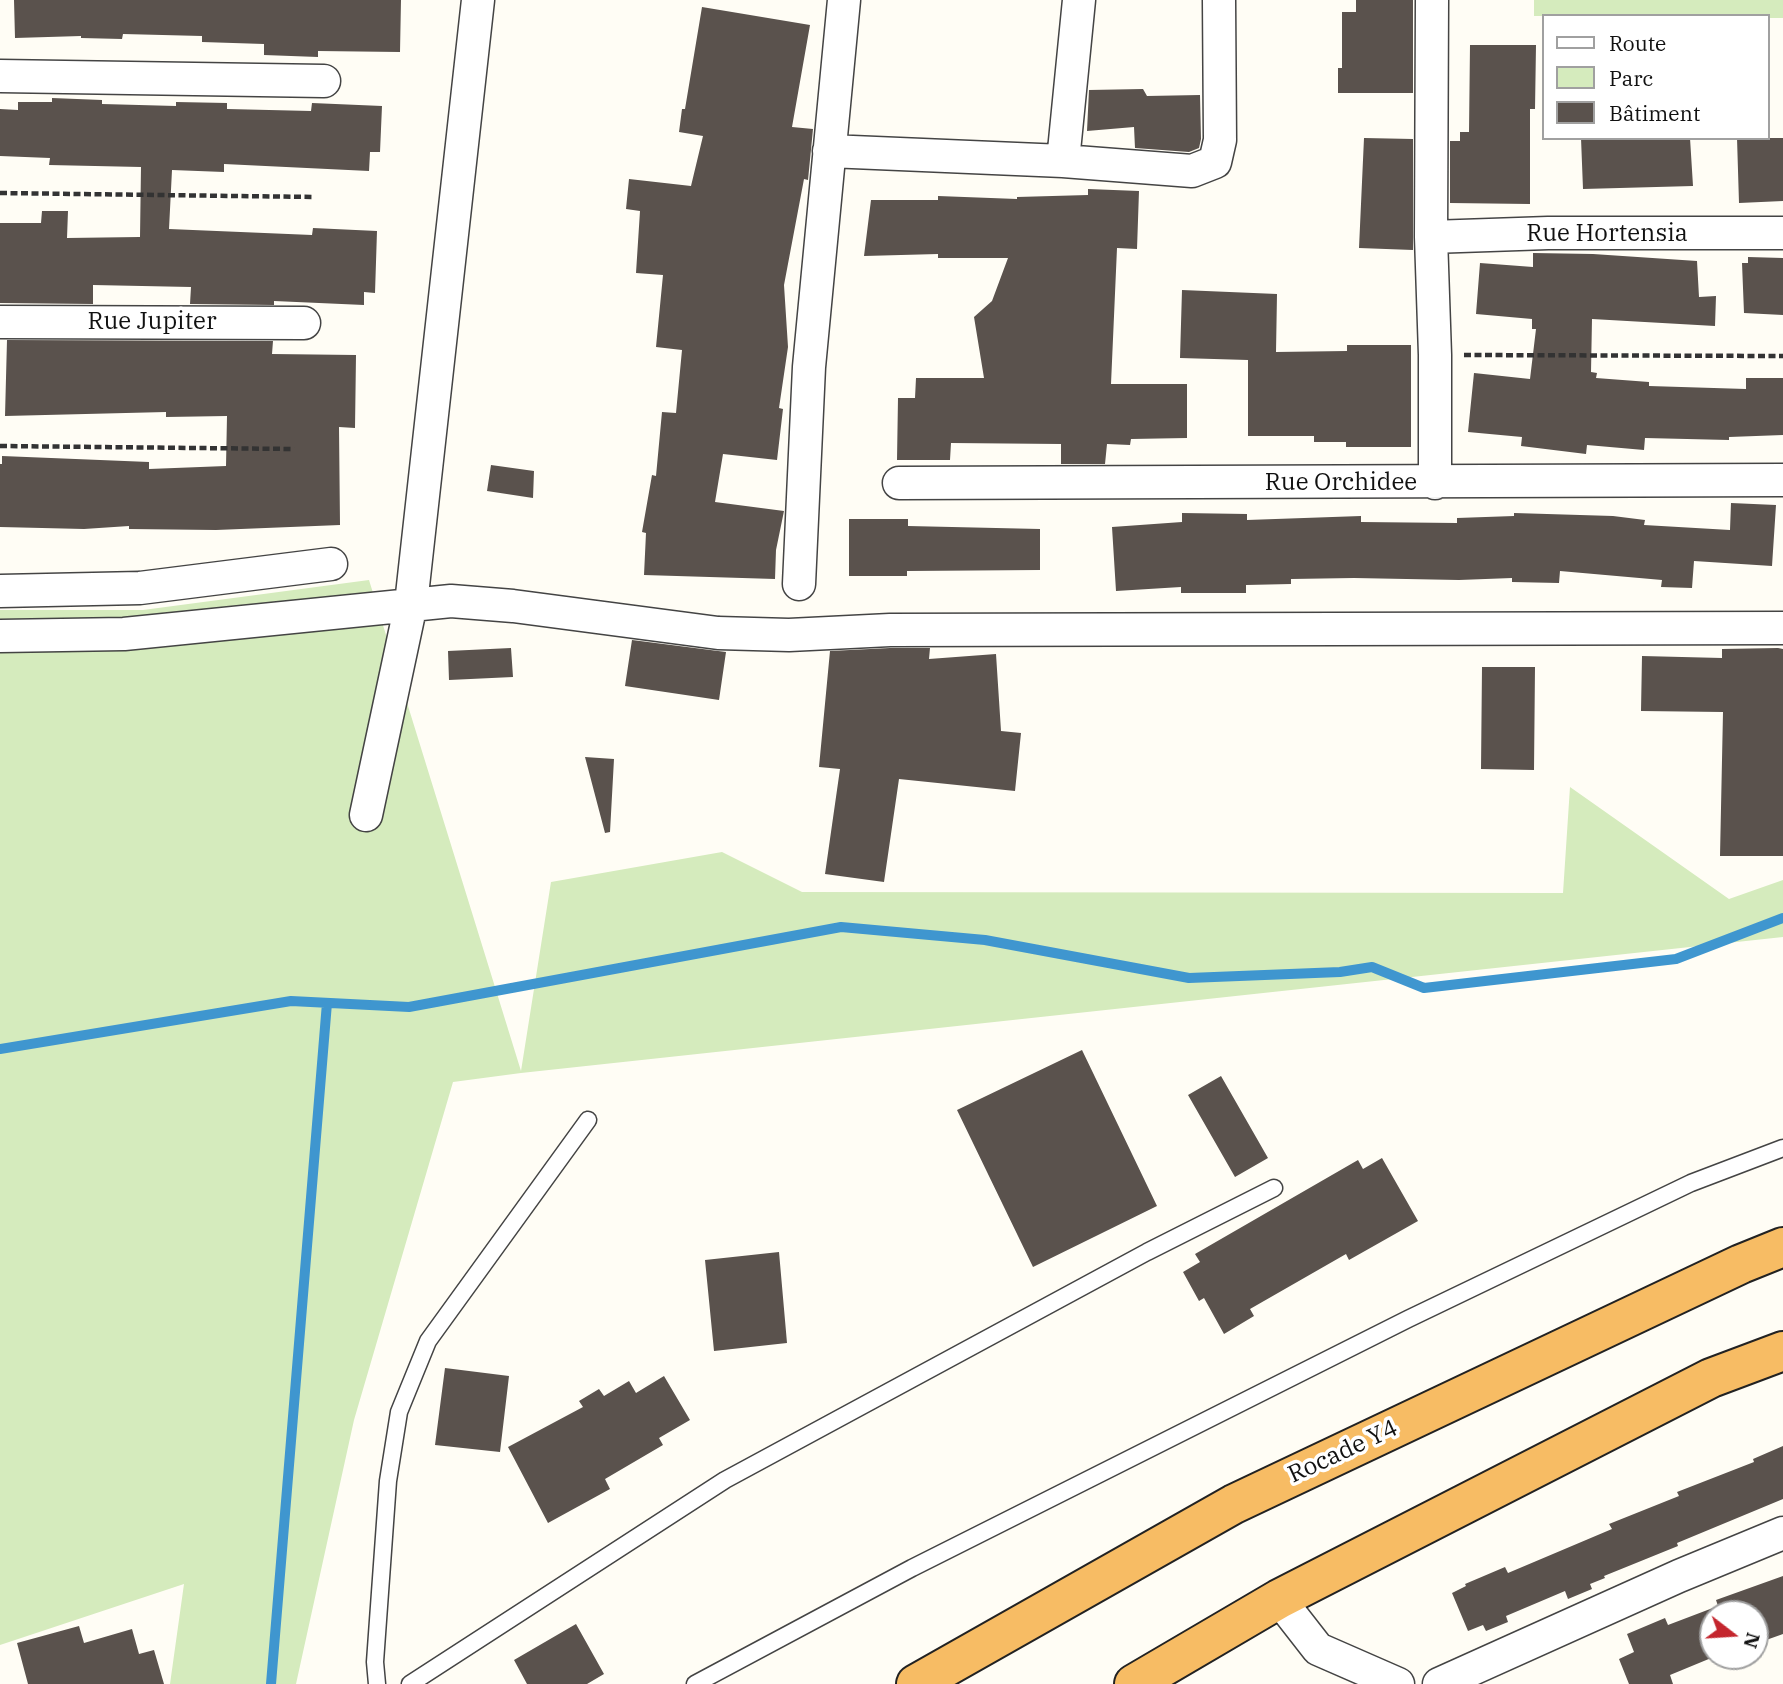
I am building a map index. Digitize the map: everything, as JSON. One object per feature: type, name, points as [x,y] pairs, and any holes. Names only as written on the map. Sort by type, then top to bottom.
[{"type":"highway","name":"Rocade Y4","points":[[916,1684],[1234,1504],[1728,1269],[1783,1247]]},
{"type":"highway","points":[[1134,1684],[1279,1599],[1711,1378],[1783,1351]]},
{"type":"street","points":[[366,815],[411,604],[478,0]]},
{"type":"street","points":[[799,584],[809,367],[844,0]]},
{"type":"street","points":[[1063,161],[1079,0]]},
{"type":"street","points":[[829,151],[1063,161],[1192,171],[1215,162],[1220,140],[1219,0]]},
{"type":"street","points":[[1432,0],[1431,237],[1435,483]]},
{"type":"street","points":[[0,76],[324,81]]},
{"type":"street","name":"Rue Hortensia","points":[[1431,237],[1548,233],[1783,233]]},
{"type":"street","name":"Rue Jupiter","points":[[0,322],[304,323]]},
{"type":"street","name":"Rue Orchidee","points":[[899,483],[1783,480]]},
{"type":"street","points":[[0,591],[140,588],[331,564]]},
{"type":"street","points":[[0,636],[124,634],[451,601],[513,606],[718,634],[789,635],[890,630],[1783,628]]},
{"type":"street","points":[[1439,1684],[1679,1576],[1783,1533]]},
{"type":"street","points":[[1279,1599],[1318,1649],[1398,1684]]},
{"type":"lane","points":[[377,1684],[375,1662],[388,1481],[399,1412],[428,1341],[588,1120]]},
{"type":"lane","points":[[695,1684],[912,1568],[1408,1318],[1691,1183],[1783,1147]]},
{"type":"lane","points":[[410,1684],[724,1480],[1147,1252],[1274,1188]]},
{"type":"path","points":[[0,193],[315,197]]},
{"type":"path","points":[[1435,355],[1783,356]]},
{"type":"path","points":[[0,446],[294,449]]},
{"type":"green space","points":[[1534,0],[1783,0],[1783,18],[1769,18],[1769,14],[1534,16]]},
{"type":"green space","points":[[369,580],[521,1071],[551,882],[722,852],[802,892],[1563,893],[1570,787],[1729,899],[1783,880],[1783,937],[453,1082],[354,1420],[296,1684],[170,1684],[184,1584],[0,1645],[0,610],[143,610]]},
{"type":"building","points":[[14,0],[401,0],[400,52],[318,51],[318,57],[264,55],[264,44],[202,42],[202,36],[123,34],[122,39],[81,36],[15,38]]},
{"type":"building","points":[[1356,0],[1413,0],[1413,93],[1338,93],[1338,68],[1342,68],[1342,12],[1356,12]]},
{"type":"building","points":[[702,7],[810,25],[792,127],[813,129],[808,180],[804,179],[784,285],[788,347],[779,408],[783,409],[777,460],[723,454],[715,502],[784,511],[776,550],[775,579],[644,575],[646,533],[642,532],[652,475],[656,476],[662,412],[676,413],[682,350],[656,347],[663,275],[636,273],[640,211],[626,209],[629,179],[691,186],[703,136],[679,132]]},
{"type":"building","points":[[1470,45],[1536,45],[1535,109],[1530,109],[1530,204],[1450,203],[1450,141],[1460,141],[1460,132],[1469,132]]},
{"type":"building","points":[[1143,89],[1147,96],[1200,95],[1199,148],[1189,152],[1135,148],[1134,127],[1087,131],[1089,90]]},
{"type":"building","points":[[52,98],[102,100],[102,104],[176,106],[176,102],[227,103],[227,109],[311,111],[312,103],[382,106],[380,152],[370,152],[369,171],[224,164],[224,172],[172,170],[169,229],[312,235],[313,228],[377,231],[375,293],[364,292],[364,305],[274,301],[274,305],[190,304],[191,287],[93,285],[93,304],[0,303],[0,223],[41,223],[42,211],[68,211],[67,238],[140,237],[141,167],[49,165],[50,158],[0,156],[0,109],[18,110],[18,102],[52,102]]},
{"type":"building","points":[[1364,138],[1413,139],[1413,250],[1359,248]]},
{"type":"building","points":[[1783,138],[1783,201],[1739,203],[1737,140]]},
{"type":"building","points":[[1581,140],[1690,140],[1693,186],[1583,189]]},
{"type":"building","points":[[1088,189],[1139,191],[1137,249],[1117,248],[1111,384],[1187,384],[1187,438],[1131,439],[1130,445],[1107,444],[1105,464],[1061,464],[1061,444],[951,443],[950,460],[897,460],[898,398],[915,398],[916,378],[984,378],[974,317],[992,301],[1008,258],[938,258],[938,254],[864,256],[871,200],[938,200],[938,196],[1017,199],[1088,195]]},
{"type":"building","points":[[1533,253],[1697,261],[1699,297],[1716,296],[1715,326],[1592,319],[1591,372],[1597,373],[1596,378],[1649,382],[1649,386],[1746,389],[1746,378],[1783,378],[1783,435],[1729,437],[1729,440],[1645,438],[1644,450],[1587,445],[1586,454],[1521,446],[1522,437],[1468,432],[1474,373],[1530,379],[1536,329],[1532,329],[1532,319],[1476,314],[1480,263],[1533,267]]},
{"type":"building","points":[[1748,257],[1783,258],[1783,315],[1744,313],[1742,263],[1748,263]]},
{"type":"building","points":[[1182,290],[1277,294],[1276,352],[1347,351],[1347,345],[1411,345],[1411,447],[1346,447],[1346,442],[1314,442],[1314,436],[1248,436],[1248,360],[1180,358]]},
{"type":"building","points":[[7,340],[273,341],[272,354],[356,355],[355,428],[339,427],[340,525],[216,530],[129,529],[129,526],[84,529],[0,527],[2,456],[149,462],[149,469],[226,466],[227,416],[166,417],[166,412],[5,416]]},
{"type":"building","points":[[491,465],[534,471],[533,498],[487,491]]},
{"type":"building","points":[[1731,503],[1776,505],[1772,566],[1694,561],[1692,588],[1661,587],[1662,580],[1560,571],[1559,583],[1512,582],[1512,578],[1291,579],[1291,584],[1246,585],[1246,593],[1181,593],[1181,587],[1116,591],[1112,527],[1182,522],[1182,513],[1247,514],[1247,520],[1361,516],[1361,522],[1457,523],[1457,518],[1514,516],[1514,513],[1613,516],[1645,520],[1644,525],[1730,530]]},
{"type":"building","points":[[849,519],[908,519],[908,526],[1040,529],[1040,570],[907,571],[907,576],[849,576]]},
{"type":"building","points":[[632,640],[726,652],[719,700],[625,686]]},
{"type":"building","points":[[511,648],[513,677],[449,680],[448,651]]},
{"type":"building","points":[[930,648],[929,659],[996,654],[1001,731],[1021,733],[1015,791],[899,779],[884,882],[825,874],[840,769],[819,767],[830,651]]},
{"type":"building","points":[[1722,649],[1783,649],[1783,856],[1720,856],[1723,712],[1641,711],[1642,656],[1722,658]]},
{"type":"building","points":[[1482,667],[1535,667],[1534,770],[1481,769]]},
{"type":"building","points":[[585,757],[614,759],[610,832],[605,833]]},
{"type":"building","points":[[1082,1050],[1157,1206],[1033,1267],[957,1110]]},
{"type":"building","points":[[1221,1076],[1268,1158],[1235,1177],[1188,1095]]},
{"type":"building","points":[[1382,1158],[1418,1221],[1349,1260],[1346,1254],[1250,1309],[1254,1316],[1224,1334],[1204,1298],[1199,1301],[1183,1272],[1200,1262],[1195,1254],[1358,1160],[1363,1169]]},
{"type":"building","points":[[779,1252],[787,1343],[714,1351],[705,1260]]},
{"type":"building","points":[[445,1368],[509,1376],[500,1452],[435,1445]]},
{"type":"building","points":[[664,1376],[690,1420],[659,1438],[663,1445],[605,1479],[610,1489],[548,1523],[508,1447],[583,1407],[579,1401],[599,1389],[604,1396],[629,1381],[636,1393]]},
{"type":"building","points":[[1783,1446],[1783,1499],[1604,1576],[1605,1578],[1590,1584],[1592,1589],[1568,1599],[1565,1591],[1506,1616],[1508,1622],[1486,1631],[1483,1625],[1468,1631],[1452,1593],[1466,1586],[1465,1584],[1505,1567],[1508,1573],[1612,1529],[1609,1524],[1679,1496],[1677,1492],[1754,1462],[1753,1459]]},
{"type":"building","points":[[1783,1576],[1783,1634],[1769,1639],[1769,1600],[1716,1600]]},
{"type":"building","points":[[1699,1613],[1699,1663],[1670,1675],[1673,1684],[1629,1684],[1619,1659],[1634,1652],[1627,1634],[1665,1618],[1668,1625]]},
{"type":"building","points":[[576,1624],[604,1674],[587,1684],[527,1684],[514,1660]]},
{"type":"building","points":[[79,1626],[84,1643],[132,1629],[139,1654],[154,1650],[164,1684],[28,1684],[17,1643]]},
{"type":"waterway","points":[[0,1049],[291,1001],[409,1007],[841,927],[985,940],[1189,978],[1340,972],[1372,967],[1424,988],[1676,959],[1783,918]]},
{"type":"waterway","points":[[271,1684],[327,1003]]}]
